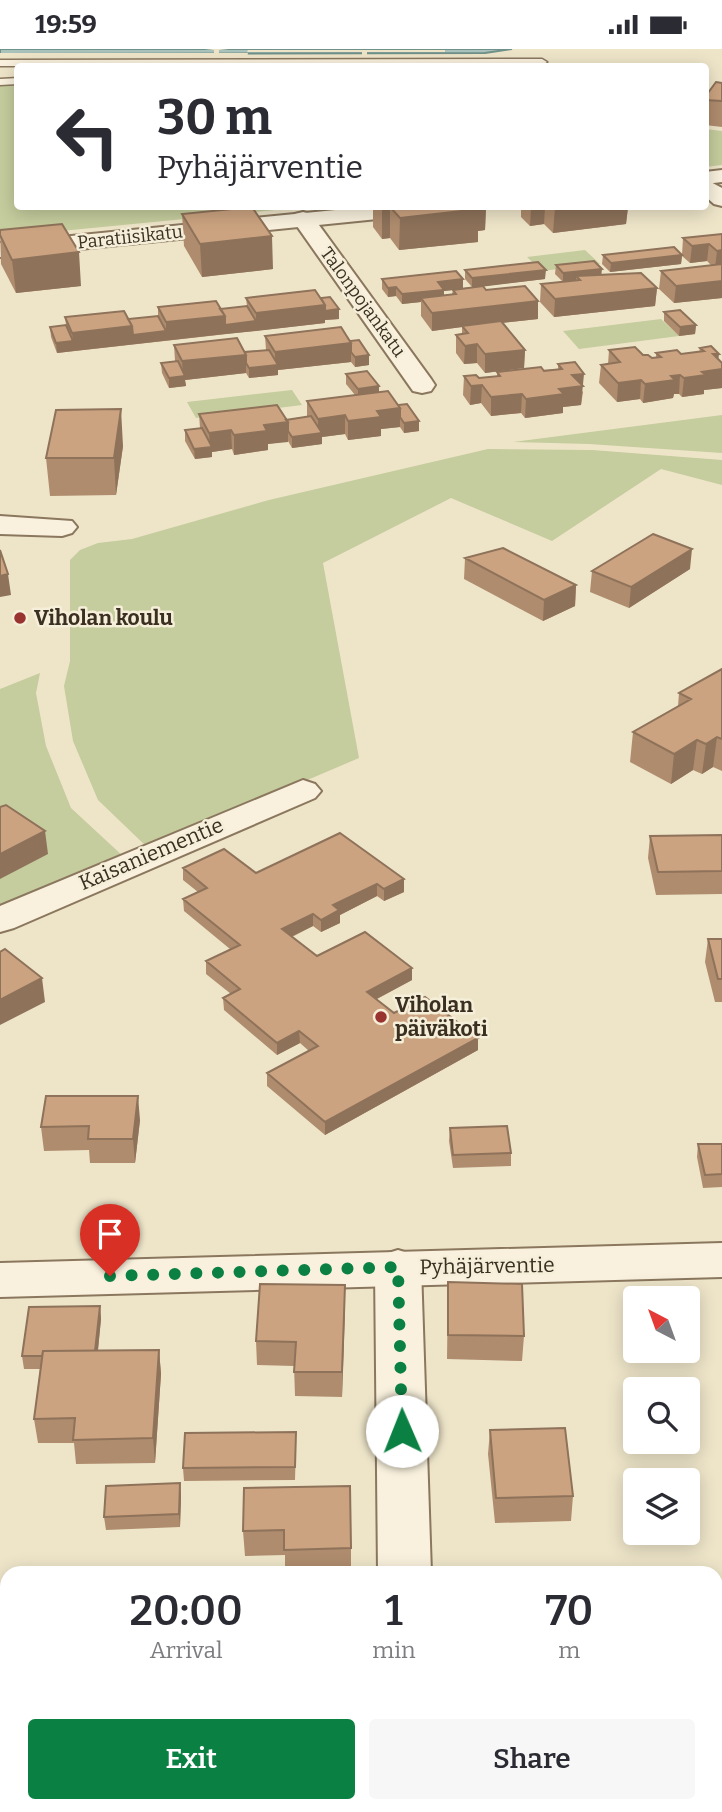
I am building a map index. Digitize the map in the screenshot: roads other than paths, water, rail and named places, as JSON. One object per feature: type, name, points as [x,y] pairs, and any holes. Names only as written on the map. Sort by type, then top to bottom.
[{"type":"street","name":"Paratiisikatu","points":[[0,250],[396,210]]},
{"type":"street","name":"Talonpojankatu","points":[[303,219],[422,385]]},
{"type":"street","points":[[0,525],[62,527]]},
{"type":"street","name":"Kaisaniementie","points":[[0,920],[303,791]]},
{"type":"street","name":"Pyhäjärventie","points":[[0,1280],[722,1260]]},
{"type":"street","points":[[398,1267],[405,1566]]},
{"type":"lane","points":[[542,63],[549,51]]},
{"type":"lane","points":[[0,63],[160,63]]},
{"type":"water","points":[[0,49],[512,49],[485,53],[0,54]]},
{"type":"place","name":"Viholan koulu","points":[[20,618]]},
{"type":"place","name":"Viholan päiväkoti","points":[[381,1017]]}]
